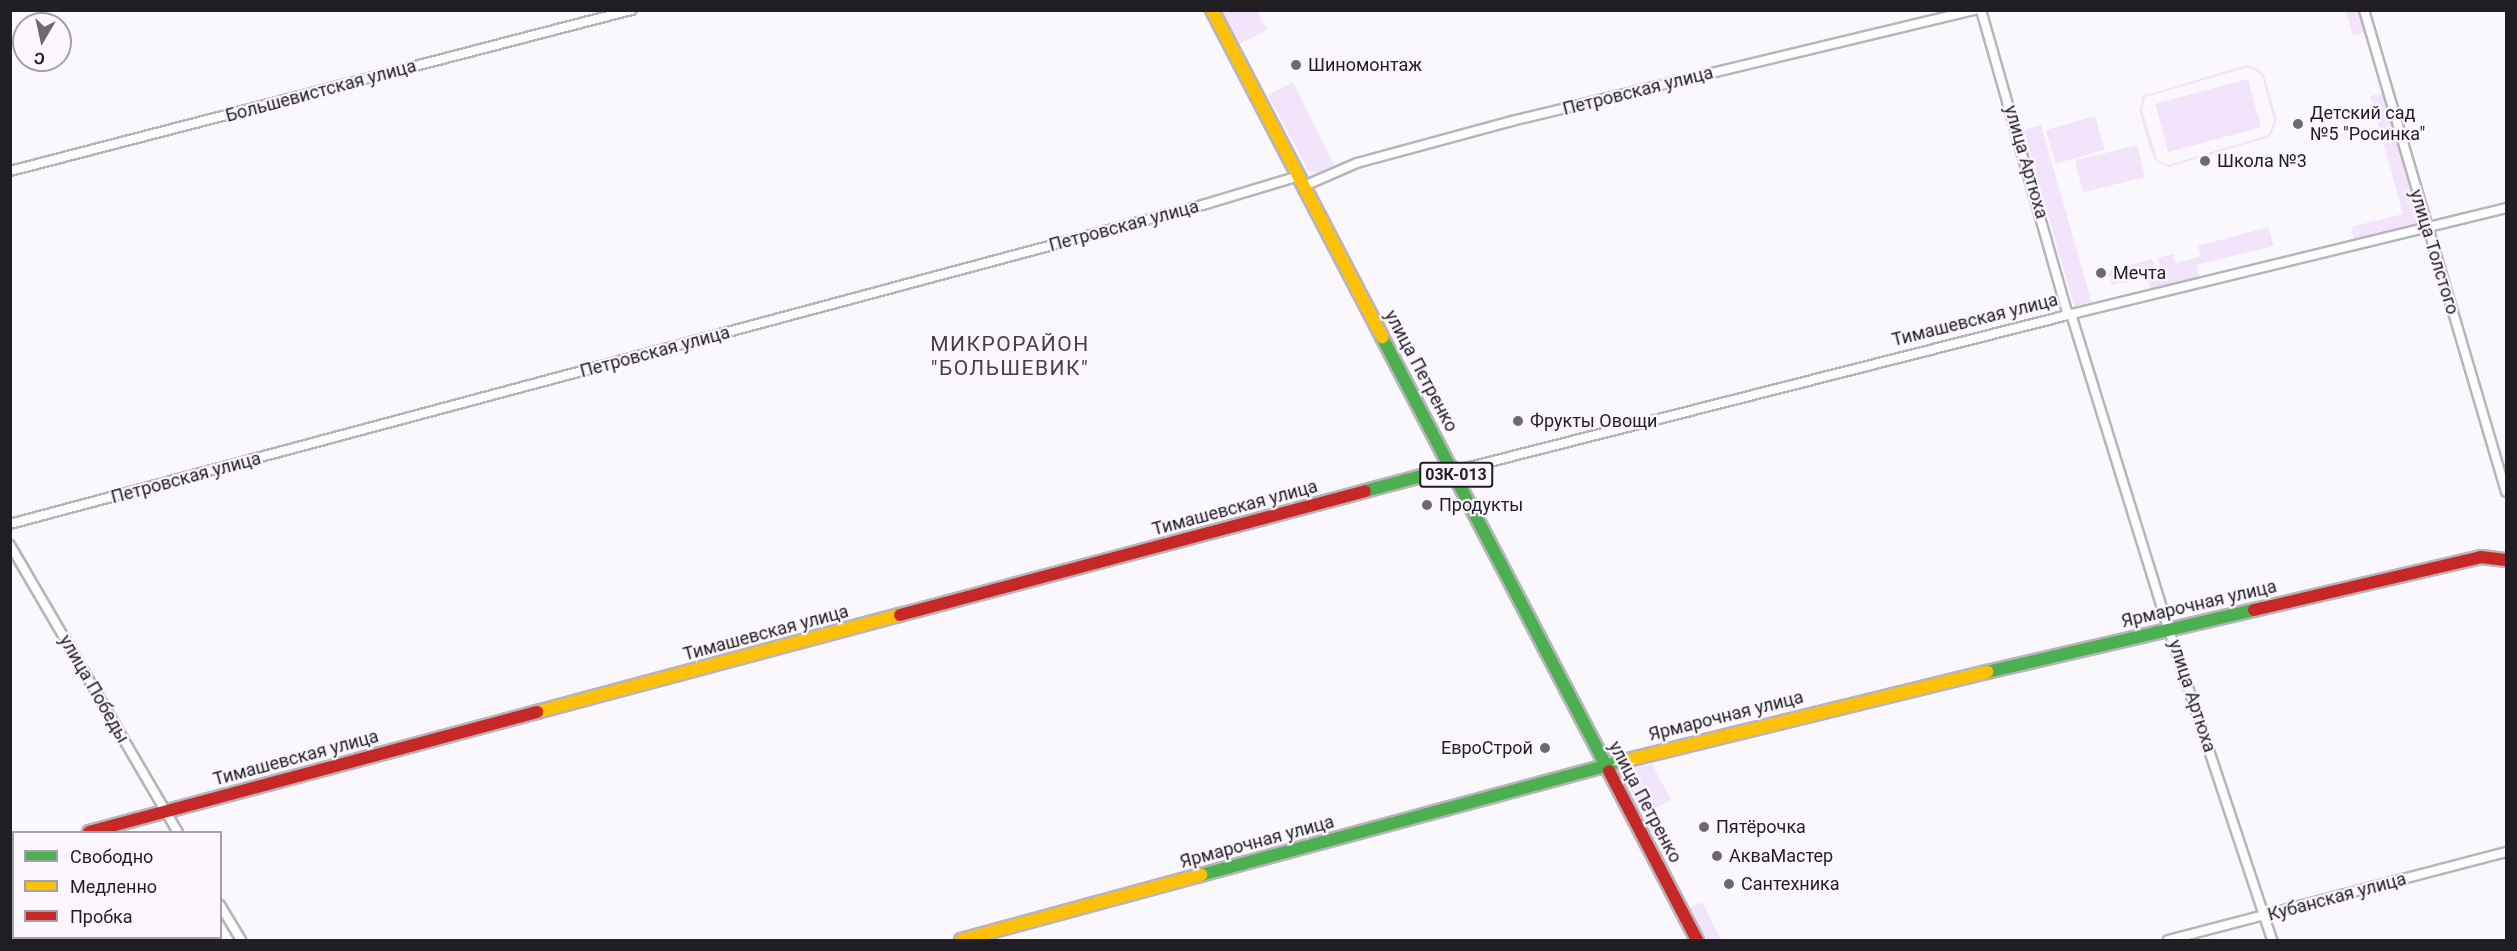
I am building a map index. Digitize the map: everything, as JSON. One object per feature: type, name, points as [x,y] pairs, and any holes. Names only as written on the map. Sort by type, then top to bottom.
[{"type":"street","name":"Большевистская улица","points":[[10,171],[631,10]]},
{"type":"street","name":"улица Петренко","points":[[1212,10],[1697,940]]},
{"type":"street","name":"Петровская улица","points":[[10,525],[1195,207],[1301,181],[1357,163],[1512,121],[1976,10]]},
{"type":"street","name":"улица Артюха","points":[[1981,10],[2070,314],[2169,630],[2272,940]]},
{"type":"street","name":"улица Толстого","points":[[2364,10],[2506,492]]},
{"type":"street","name":"Тимашевская улица","points":[[93,831],[1453,470],[2070,314],[2506,208]]},
{"type":"street","name":"улица Победы","points":[[10,545],[177,831]]},
{"type":"street","name":"Ярмарочная улица","points":[[961,940],[1606,766],[1950,679],[2481,557],[2506,560]]},
{"type":"street","name":"Кубанская улица","points":[[2168,940],[2506,852]]},
{"type":"street","points":[[222,908],[241,940]]},
{"type":"shaded area","points":[[1222,11],[1257,11],[1267,30],[1240,44]]},
{"type":"shaded area","points":[[2346,11],[2361,11],[2367,32],[2353,36]]},
{"type":"shaded area","points":[[2246,65],[2258,69],[2264,75],[2277,120],[2270,137],[2168,167],[2157,162],[2152,155],[2139,110],[2143,96]],"holes":[[[2246,68],[2253,69],[2262,76],[2274,121],[2268,135],[2168,165],[2158,161],[2142,109],[2145,97]]]},
{"type":"shaded area","points":[[2248,79],[2261,127],[2168,152],[2155,104]]},
{"type":"shaded area","points":[[1293,82],[1335,167],[1320,173],[1309,172],[1268,95]]},
{"type":"shaded area","points":[[2384,93],[2421,224],[2354,240],[2351,227],[2403,214],[2370,96]]},
{"type":"shaded area","points":[[2095,116],[2105,150],[2056,164],[2046,130]]},
{"type":"shaded area","points":[[2041,125],[2093,305],[2075,310],[2024,130]]},
{"type":"shaded area","points":[[2137,145],[2145,177],[2083,193],[2075,160]]},
{"type":"shaded area","points":[[2268,227],[2274,246],[2196,265],[2199,279],[2151,291],[2147,277],[2112,285],[2108,271],[2152,259],[2157,274],[2162,273],[2158,258],[2173,254],[2176,263],[2201,256],[2198,246]]},
{"type":"shaded area","points":[[1652,764],[1671,800],[1642,815],[1619,772]]},
{"type":"shaded area","points":[[1659,818],[1679,857],[1667,863],[1647,824]]},
{"type":"shaded area","points":[[1702,902],[1721,940],[1707,940],[1690,908]]},
{"type":"traffic: fast","points":[[1382,337],[1609,771]]},
{"type":"traffic: fast","points":[[1365,491],[1452,468]]},
{"type":"traffic: fast","points":[[1987,672],[2254,610]]},
{"type":"traffic: fast","points":[[1201,875],[1628,760]]},
{"type":"traffic: slow","points":[[1212,10],[1382,337]]},
{"type":"traffic: slow","points":[[537,712],[900,615]]},
{"type":"traffic: slow","points":[[1628,760],[1987,672]]},
{"type":"traffic: slow","points":[[961,940],[1201,875]]},
{"type":"traffic: jam","points":[[900,615],[1365,491]]},
{"type":"traffic: jam","points":[[2254,610],[2481,557],[2506,560]]},
{"type":"traffic: jam","points":[[93,831],[537,712]]},
{"type":"traffic: jam","points":[[1609,771],[1697,940]]},
{"type":"place","name":"Шиномонтаж","points":[[1296,65]]},
{"type":"place","name":"Детский сад №5 \"Росинка\"","points":[[2298,124]]},
{"type":"place","name":"Школа №3","points":[[2205,161]]},
{"type":"place","name":"Мечта","points":[[2101,273]]},
{"type":"place","name":"Фрукты Овощи","points":[[1518,421]]},
{"type":"place","name":"Продукты","points":[[1427,505]]},
{"type":"place","name":"ЕвроСтрой","points":[[1545,748]]},
{"type":"place","name":"Пятёрочка","points":[[1704,827]]},
{"type":"place","name":"АкваМастер","points":[[1717,856]]},
{"type":"place","name":"Сантехника","points":[[1729,884]]},
{"type":"district","name":"МИКРОРАЙОН \"БОЛЬШЕВИК\"","points":[[1010,356]]}]
